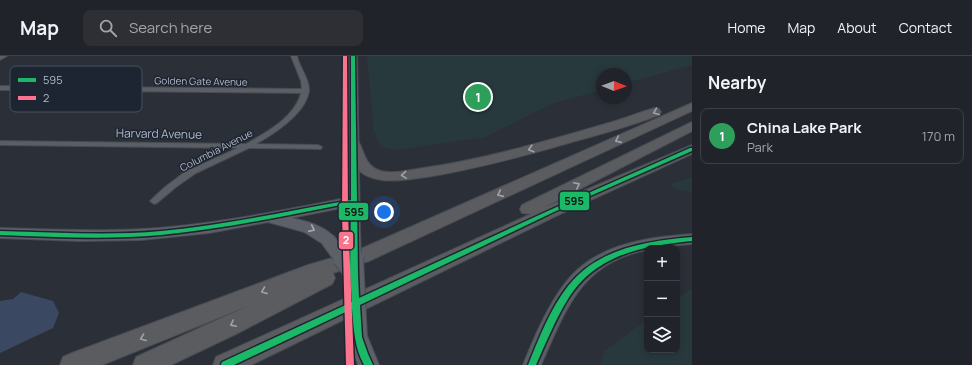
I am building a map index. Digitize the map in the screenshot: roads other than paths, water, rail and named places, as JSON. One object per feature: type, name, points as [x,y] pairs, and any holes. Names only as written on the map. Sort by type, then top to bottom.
[{"type":"highway","points":[[353,144],[360,162],[374,175],[390,176],[438,171],[486,162],[634,120],[692,98]]},
{"type":"highway","points":[[72,365],[315,271],[362,256],[692,107]]},
{"type":"highway","points":[[281,338],[468,240],[692,126]]},
{"type":"highway","points":[[225,365],[552,211],[692,149]]},
{"type":"highway","points":[[145,365],[228,327],[405,237]]},
{"type":"main road","points":[[353,56],[354,274],[361,356]]},
{"type":"main road","points":[[0,234],[153,234],[185,231],[266,218],[353,201]]},
{"type":"main road","points":[[266,218],[308,226],[320,232],[354,274]]},
{"type":"main road","points":[[532,365],[559,309],[571,288],[582,275],[596,264],[623,250],[656,242],[692,239]]},
{"type":"street","points":[[0,58],[4,56]]},
{"type":"street","points":[[294,56],[303,76],[306,91]]},
{"type":"street","name":"Golden Gate Avenue","points":[[0,88],[10,88]]},
{"type":"street","name":"Golden Gate Avenue","points":[[142,89],[306,91]]},
{"type":"street","name":"Columbia Avenue","points":[[154,201],[168,188],[193,172],[247,146],[279,127],[301,104],[306,91]]},
{"type":"street","name":"Harvard Avenue","points":[[0,143],[318,146]]},
{"type":"water","points":[[21,292],[53,301],[59,313],[53,328],[0,353],[0,301],[13,299]]},
{"type":"place","name":"China Lake Park","points":[[478,97]]}]
